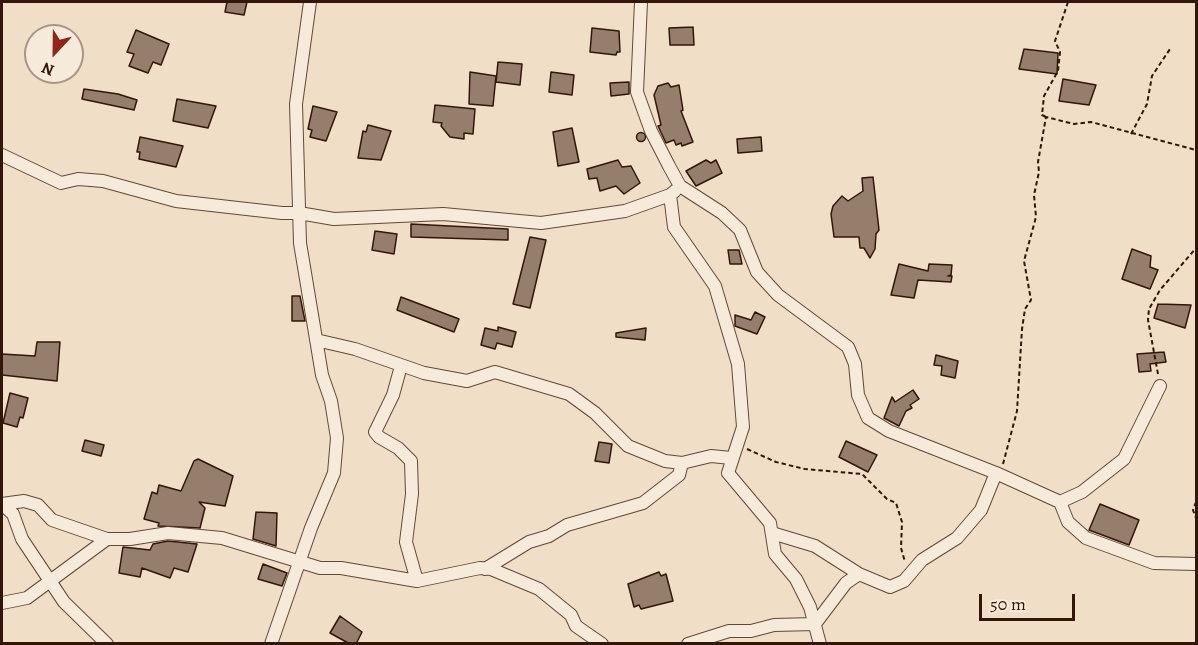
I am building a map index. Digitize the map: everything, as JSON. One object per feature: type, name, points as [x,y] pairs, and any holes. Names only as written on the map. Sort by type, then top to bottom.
[{"type":"street","points":[[271,644],[311,528],[334,473],[337,438],[331,400],[322,375],[300,243],[298,213],[296,104],[310,2]]},
{"type":"street","points":[[641,2],[637,92],[651,131],[680,186],[722,213],[741,230],[757,272],[778,295],[849,347],[855,364],[858,395],[868,418],[889,431],[1060,502],[1068,522],[1086,537],[1154,563],[1197,564]]},
{"type":"street","points":[[2,155],[61,183],[78,179],[102,181],[200,205],[298,213],[334,219],[443,214],[541,223],[626,211],[670,195],[680,186]]},
{"type":"street","points":[[670,195],[672,218],[685,245],[706,270],[715,286],[732,337],[738,364],[743,427],[728,473],[770,523],[775,554],[796,579],[815,624],[820,644]]},
{"type":"street","points":[[653,200],[672,218]]},
{"type":"street","points":[[316,340],[355,349],[401,366],[467,381],[495,372],[569,394],[595,412],[628,446],[647,455],[682,463],[711,456],[731,458]]},
{"type":"street","points":[[401,366],[393,395],[375,432],[379,437],[398,448],[411,462],[412,495],[406,542],[417,581]]},
{"type":"street","points":[[1060,502],[1083,492],[1124,459],[1160,386]]},
{"type":"street","points":[[107,644],[64,602],[22,539],[13,514],[2,504],[24,501],[38,505],[52,520],[107,539],[130,539],[168,533],[193,534],[222,538],[320,568],[341,567],[417,581],[485,569],[530,542],[549,536],[567,525],[643,503],[679,475],[682,463]]},
{"type":"street","points":[[772,533],[815,546],[859,574],[891,587],[908,577],[922,560],[957,538],[981,510],[997,474]]},
{"type":"street","points":[[2,603],[27,598],[107,539]]},
{"type":"street","points":[[485,569],[539,589],[571,615],[576,626],[602,644]]},
{"type":"street","points":[[815,624],[846,583],[859,574]]},
{"type":"street","points":[[688,644],[729,631],[752,631],[774,625],[815,624]]},
{"type":"path","points":[[1068,3],[1055,40],[1060,52],[1058,71],[1044,96],[1042,115],[1074,124],[1091,122],[1131,134],[1170,141],[1197,150]]},
{"type":"path","points":[[1131,134],[1147,104],[1152,76],[1170,49]]},
{"type":"path","points":[[997,474],[1017,411],[1022,328],[1025,309],[1031,300],[1024,261],[1035,217],[1034,195],[1047,117]]},
{"type":"path","points":[[1160,386],[1148,320],[1149,309],[1160,290],[1197,248]]},
{"type":"path","points":[[737,444],[776,462],[805,469],[862,474],[887,499],[896,503],[902,522],[901,548],[908,577]]},
{"type":"path","points":[[1197,502],[1193,510],[1197,518]]},
{"type":"building","points":[[227,2],[247,2],[244,15],[225,12]]},
{"type":"building","points":[[693,27],[694,45],[670,45],[669,28]]},
{"type":"building","points":[[592,28],[619,31],[620,52],[616,55],[590,52]]},
{"type":"building","points":[[136,30],[169,44],[161,65],[153,62],[148,73],[129,66],[134,54],[127,52]]},
{"type":"building","points":[[1024,49],[1058,53],[1057,74],[1019,69]]},
{"type":"building","points":[[498,62],[522,64],[520,85],[496,82]]},
{"type":"building","points":[[470,72],[496,76],[493,106],[469,104]]},
{"type":"building","points":[[551,72],[574,75],[572,95],[549,92]]},
{"type":"building","points":[[1063,79],[1096,85],[1089,105],[1059,101]]},
{"type":"building","points":[[629,82],[629,94],[611,96],[610,83]]},
{"type":"building","points":[[668,83],[671,87],[679,85],[683,110],[681,111],[693,142],[682,146],[681,143],[676,145],[674,140],[666,143],[658,126],[661,125],[654,95],[658,86]]},
{"type":"building","points":[[84,89],[118,94],[137,100],[134,110],[82,99]]},
{"type":"building","points":[[177,99],[216,106],[208,128],[173,121]]},
{"type":"building","points":[[435,105],[475,109],[473,134],[464,133],[464,139],[450,137],[441,126],[442,123],[433,122]]},
{"type":"building","points":[[313,106],[337,112],[326,141],[310,137],[312,130],[308,129]]},
{"type":"building","points":[[368,125],[391,131],[381,160],[358,158],[363,131],[366,132]]},
{"type":"building","points":[[572,128],[579,162],[558,166],[553,132]]},
{"type":"building","points":[[641,132],[646,137],[641,142],[636,137]]},
{"type":"building","points":[[140,137],[183,146],[176,167],[139,159],[140,152],[137,152]]},
{"type":"building","points":[[761,137],[762,151],[738,153],[737,139]]},
{"type":"building","points":[[618,160],[622,167],[631,166],[640,183],[624,194],[616,186],[600,191],[597,178],[589,179],[587,169]]},
{"type":"building","points":[[706,160],[711,163],[716,160],[722,173],[696,186],[686,171]]},
{"type":"building","points":[[873,177],[879,230],[876,234],[875,249],[870,258],[864,248],[860,248],[859,237],[834,237],[831,214],[833,206],[842,196],[848,201],[863,191],[862,178]]},
{"type":"building","points":[[411,224],[508,229],[508,240],[411,237]]},
{"type":"building","points":[[375,231],[397,234],[394,254],[372,250]]},
{"type":"building","points":[[530,237],[546,240],[530,308],[513,304]]},
{"type":"building","points":[[1132,249],[1151,256],[1150,267],[1158,270],[1150,289],[1122,279]]},
{"type":"building","points":[[728,250],[739,250],[742,264],[730,264]]},
{"type":"building","points":[[899,264],[928,271],[929,264],[952,265],[951,275],[948,276],[952,276],[951,282],[918,280],[914,298],[891,295]]},
{"type":"building","points":[[292,296],[300,296],[305,321],[292,321]]},
{"type":"building","points":[[401,297],[459,319],[454,332],[397,310]]},
{"type":"building","points":[[1158,304],[1191,305],[1185,328],[1154,318]]},
{"type":"building","points":[[755,312],[765,317],[757,334],[735,326],[735,315],[751,320]]},
{"type":"building","points":[[498,327],[516,332],[512,347],[497,343],[495,349],[481,345],[485,328],[498,331]]},
{"type":"building","points":[[646,328],[645,340],[616,337],[616,333]]},
{"type":"building","points":[[37,342],[60,342],[57,381],[2,375],[2,354],[35,356]]},
{"type":"building","points":[[1164,352],[1166,362],[1150,364],[1151,371],[1139,372],[1137,354]]},
{"type":"building","points":[[936,355],[958,361],[955,378],[941,375],[942,366],[934,365]]},
{"type":"building","points":[[913,390],[919,399],[910,405],[912,408],[906,411],[899,426],[884,418],[892,397],[895,402]]},
{"type":"building","points":[[10,393],[28,398],[23,418],[20,417],[17,427],[3,423]]},
{"type":"building","points":[[85,440],[104,445],[101,456],[82,451]]},
{"type":"building","points":[[846,441],[877,455],[868,472],[839,457]]},
{"type":"building","points":[[599,442],[612,444],[609,463],[595,461]]},
{"type":"building","points":[[198,459],[233,476],[225,506],[199,502],[205,508],[200,528],[158,526],[159,523],[144,519],[152,492],[157,494],[159,485],[181,491],[194,461]]},
{"type":"building","points":[[1100,504],[1139,520],[1129,545],[1089,530]]},
{"type":"building","points":[[256,512],[277,513],[276,546],[253,539]]},
{"type":"building","points":[[168,541],[197,544],[188,572],[174,568],[170,578],[142,568],[140,577],[119,573],[123,547],[150,550],[153,544]]},
{"type":"building","points":[[263,564],[287,573],[282,586],[258,579]]},
{"type":"building","points":[[659,572],[661,576],[666,574],[673,601],[641,609],[639,605],[634,607],[628,584]]},
{"type":"building","points":[[340,616],[362,632],[356,644],[350,644],[330,633]]}]
